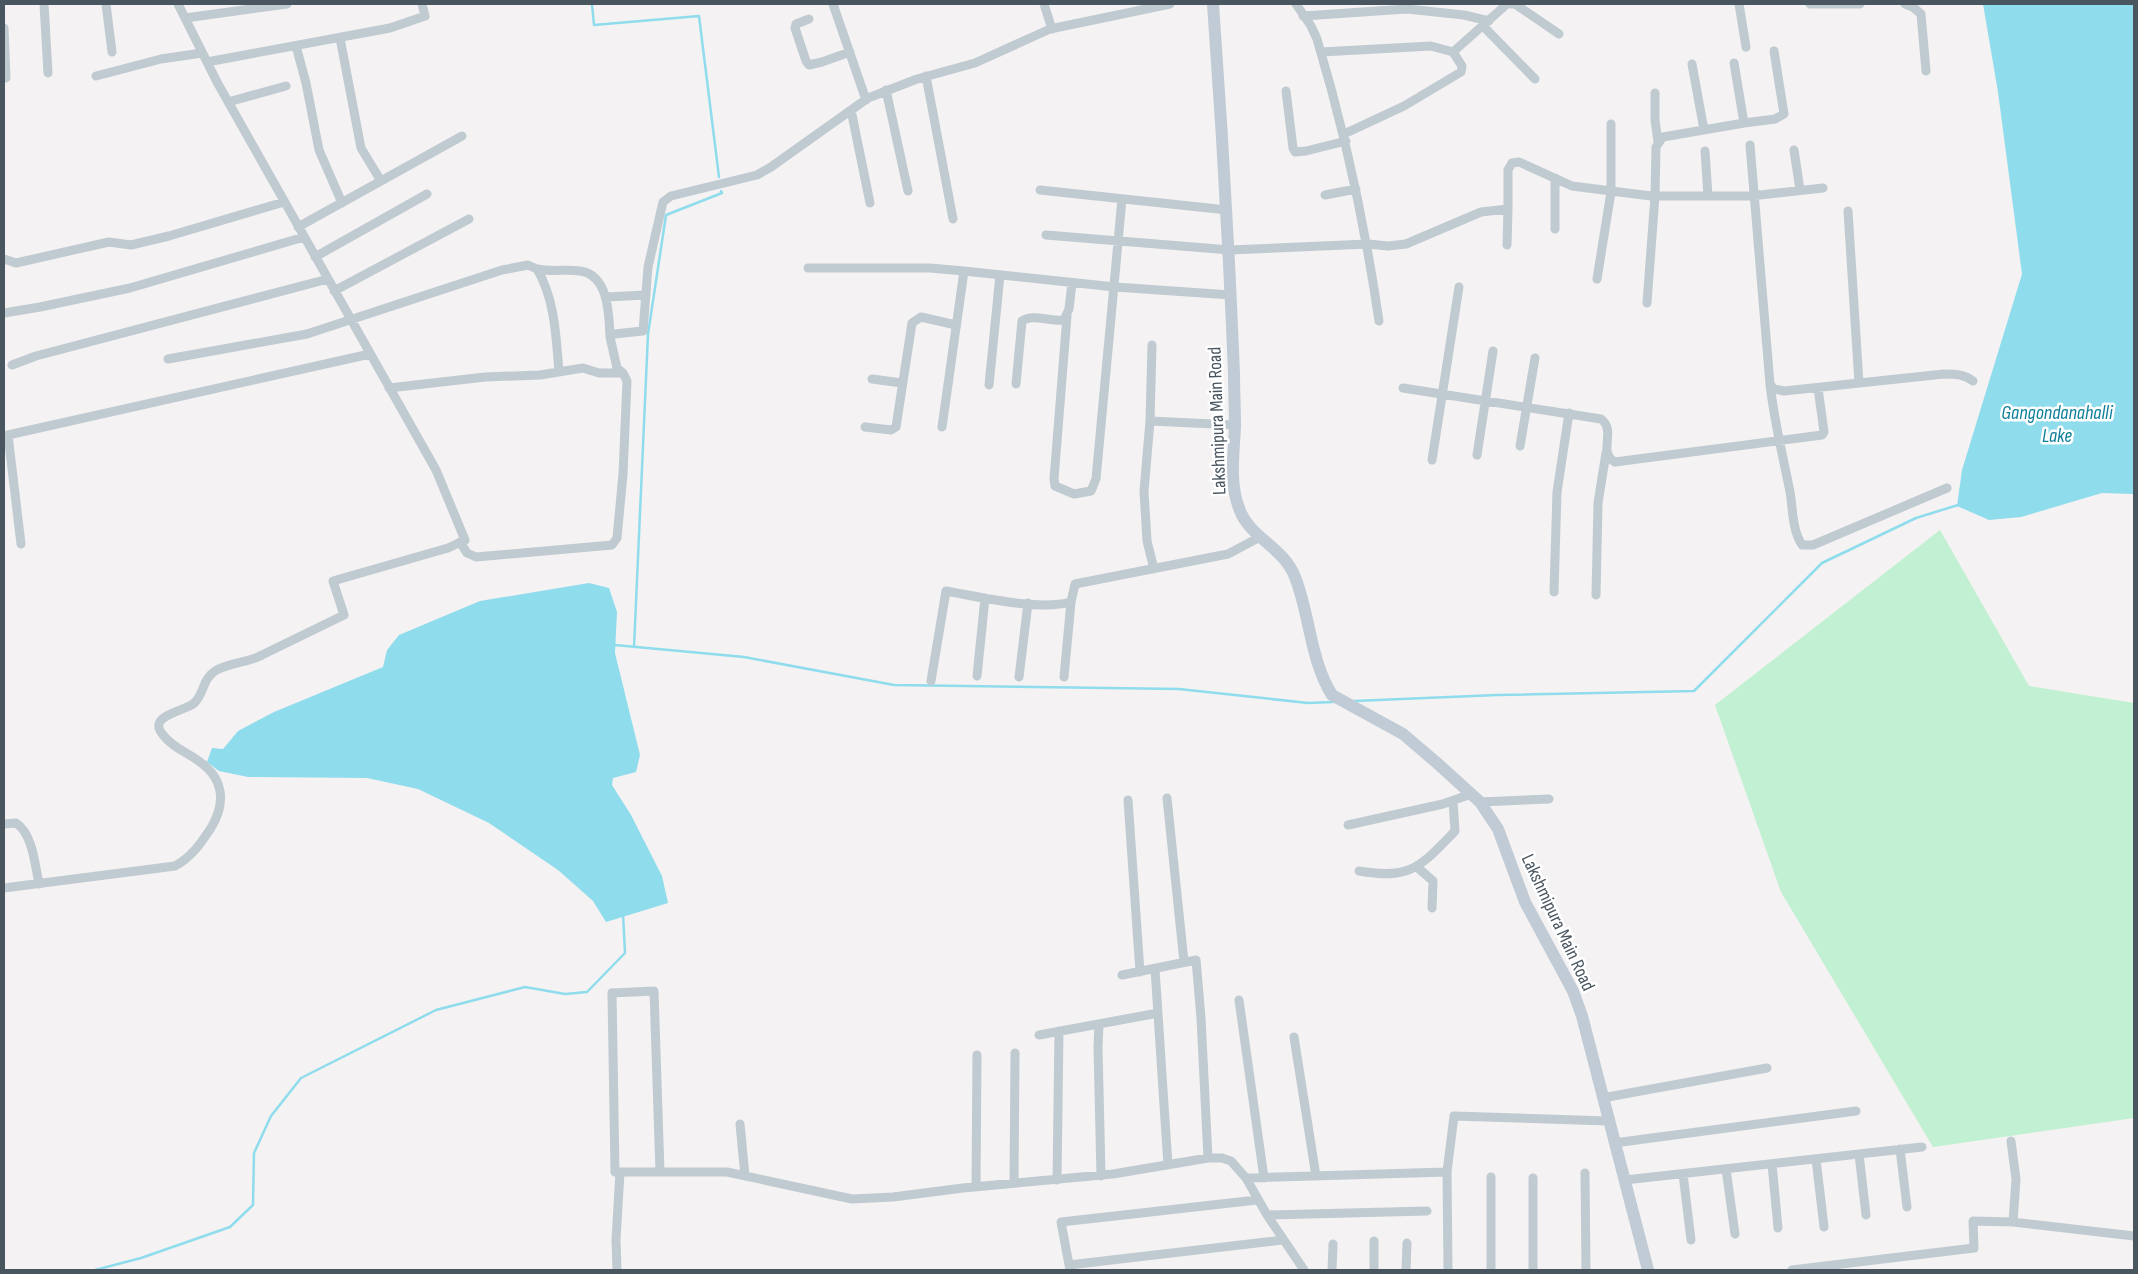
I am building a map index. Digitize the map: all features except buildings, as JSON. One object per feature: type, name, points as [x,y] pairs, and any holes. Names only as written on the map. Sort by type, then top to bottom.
[{"type":"main road","name":"Lakshmipura Main Road","points":[[1215,4],[1230,250],[1235,425],[1234,476],[1238,506],[1243,519],[1287,561],[1295,577],[1326,686],[1332,695],[1348,706],[1358,709],[1403,734],[1475,798],[1498,829],[1524,902],[1572,991],[1582,1016],[1648,1270]]},
{"type":"street","points":[[44,4],[48,73]]},
{"type":"street","points":[[106,4],[112,52]]},
{"type":"street","points":[[4,888],[176,866],[186,861],[201,844],[218,813],[220,786],[208,768],[174,747],[166,738],[158,724],[161,719],[169,714],[181,711],[198,700],[206,679],[218,669],[261,656],[344,615],[333,581],[448,548],[466,540],[436,470],[228,102],[178,4]]},
{"type":"street","points":[[185,18],[287,4]]},
{"type":"street","points":[[207,62],[390,28],[425,16],[422,4]]},
{"type":"street","points":[[833,4],[866,100]]},
{"type":"street","points":[[1044,4],[1052,29]]},
{"type":"street","points":[[610,338],[614,334],[642,331],[648,267],[663,202],[670,196],[757,175],[866,100],[886,90],[926,76],[975,63],[1052,29],[1170,4]]},
{"type":"street","points":[[1296,4],[1311,26],[1321,52],[1345,138],[1368,244],[1379,321]]},
{"type":"street","points":[[1454,52],[1507,4]]},
{"type":"street","points":[[1511,4],[1515,4],[1559,34]]},
{"type":"street","points":[[1740,4],[1746,47]]},
{"type":"street","points":[[1810,4],[1860,4]]},
{"type":"street","points":[[1905,4],[1913,7],[1921,14],[1926,71]]},
{"type":"street","points":[[1303,16],[1407,9],[1464,15],[1486,23],[1535,79]]},
{"type":"street","points":[[809,19],[796,24],[794,28],[809,65],[850,52]]},
{"type":"street","points":[[4,28],[6,78]]},
{"type":"street","points":[[340,38],[361,148],[381,181]]},
{"type":"street","points":[[296,46],[306,83],[319,150],[342,203]]},
{"type":"street","points":[[1286,91],[1293,148],[1295,152],[1306,151],[1345,138],[1404,106],[1460,72],[1462,66],[1454,52],[1431,46],[1321,52]]},
{"type":"street","points":[[1647,303],[1655,196],[1656,147],[1658,142],[1663,137],[1775,119],[1784,114],[1774,51]]},
{"type":"street","points":[[96,76],[161,59],[202,53]]},
{"type":"street","points":[[1734,62],[1744,123]]},
{"type":"street","points":[[1692,64],[1704,130]]},
{"type":"street","points":[[926,76],[953,219]]},
{"type":"street","points":[[228,102],[286,86]]},
{"type":"street","points":[[886,90],[908,191]]},
{"type":"street","points":[[1655,93],[1655,120],[1658,142]]},
{"type":"street","points":[[851,110],[870,204]]},
{"type":"street","points":[[1597,279],[1611,192],[1611,124]]},
{"type":"street","points":[[298,227],[462,136]]},
{"type":"street","points":[[1750,145],[1770,384],[1779,441],[1790,492],[1796,537],[1802,545],[1813,545],[1947,488]]},
{"type":"street","points":[[1794,150],[1800,190]]},
{"type":"street","points":[[1705,151],[1708,196]]},
{"type":"street","points":[[1507,245],[1508,170],[1512,163],[1519,162],[1572,186],[1655,196],[1755,196],[1823,188]]},
{"type":"street","points":[[1555,178],[1555,229]]},
{"type":"street","points":[[1326,194],[1356,189]]},
{"type":"street","points":[[1040,190],[1227,210]]},
{"type":"street","points":[[315,256],[427,194]]},
{"type":"street","points":[[1072,282],[1067,316],[1054,480],[1056,486],[1074,494],[1091,491],[1096,479],[1122,199]]},
{"type":"street","points":[[4,259],[16,262],[108,242],[131,246],[284,202]]},
{"type":"street","points":[[1046,235],[1230,250],[1368,244],[1388,246],[1406,244],[1481,212],[1508,209]]},
{"type":"street","points":[[1848,211],[1860,383]]},
{"type":"street","points":[[334,291],[469,219]]},
{"type":"street","points":[[4,313],[130,288],[304,236]]},
{"type":"street","points":[[168,359],[307,334],[502,270],[528,265],[537,269],[583,271],[589,273],[596,279],[606,297],[610,338],[617,368],[623,373],[627,381],[623,474],[617,538],[612,544],[476,557],[467,553],[460,542]]},
{"type":"street","points":[[808,268],[930,268],[1115,287],[1231,295]]},
{"type":"street","points":[[537,269],[551,306],[559,372]]},
{"type":"street","points":[[942,427],[964,272]]},
{"type":"street","points":[[989,385],[1000,275]]},
{"type":"street","points":[[12,365],[36,356],[328,279]]},
{"type":"street","points":[[1432,460],[1459,287]]},
{"type":"street","points":[[606,297],[646,295]]},
{"type":"street","points":[[1016,384],[1022,321],[1026,318],[1032,318],[1056,321],[1064,320],[1067,316]]},
{"type":"street","points":[[865,427],[894,430],[912,323],[921,317],[956,325]]},
{"type":"street","points":[[1152,345],[1150,421],[1144,491],[1147,541],[1154,569]]},
{"type":"street","points":[[1477,455],[1493,352]]},
{"type":"street","points":[[21,544],[8,435],[370,354]]},
{"type":"street","points":[[1520,446],[1535,358]]},
{"type":"street","points":[[389,388],[485,377],[540,376],[583,368],[599,373],[623,373]]},
{"type":"street","points":[[1770,384],[1774,389],[1784,392],[1944,374],[1967,376],[1973,381]]},
{"type":"street","points":[[872,379],[902,382]]},
{"type":"street","points":[[1403,388],[1595,417],[1607,423],[1606,454],[1598,503],[1596,595]]},
{"type":"street","points":[[1606,454],[1609,459],[1615,462],[1630,462],[1822,435],[1824,432],[1818,388]]},
{"type":"street","points":[[1554,592],[1557,492],[1569,413]]},
{"type":"street","points":[[1150,421],[1235,425]]},
{"type":"street","points":[[1064,677],[1071,602],[1075,584],[1228,554],[1260,537]]},
{"type":"street","points":[[931,681],[946,591],[1028,603],[1058,605],[1071,602]]},
{"type":"street","points":[[977,676],[985,598]]},
{"type":"street","points":[[1019,677],[1028,603]]},
{"type":"street","points":[[1167,798],[1184,962]]},
{"type":"street","points":[[1348,825],[1453,801],[1475,798],[1549,799]]},
{"type":"street","points":[[1128,800],[1140,972]]},
{"type":"street","points":[[1359,871],[1384,875],[1401,873],[1417,867],[1455,831],[1453,801]]},
{"type":"street","points":[[4,824],[16,823],[24,830],[31,849],[39,884]]},
{"type":"street","points":[[1417,867],[1433,880],[1432,908]]},
{"type":"street","points":[[1122,975],[1196,960],[1208,1158]]},
{"type":"street","points":[[1155,969],[1168,1165]]},
{"type":"street","points":[[660,1172],[654,991],[612,993],[615,1172],[620,1172],[660,1172],[726,1172],[852,1199],[893,1197],[1014,1183],[1101,1176],[1208,1158],[1222,1158],[1231,1161],[1246,1178],[1257,1200],[1304,1270]]},
{"type":"street","points":[[1239,1000],[1264,1178]]},
{"type":"street","points":[[1039,1035],[1158,1013]]},
{"type":"street","points":[[1099,1024],[1101,1176]]},
{"type":"street","points":[[1057,1180],[1060,1031]]},
{"type":"street","points":[[1294,1037],[1316,1176]]},
{"type":"street","points":[[1014,1183],[1015,1053]]},
{"type":"street","points":[[976,1187],[977,1054]]},
{"type":"street","points":[[1602,1098],[1767,1068]]},
{"type":"street","points":[[1614,1143],[1856,1111]]},
{"type":"street","points":[[1448,1270],[1448,1172],[1454,1116],[1608,1121]]},
{"type":"street","points":[[740,1124],[745,1176]]},
{"type":"street","points":[[2011,1141],[2016,1179],[2013,1222]]},
{"type":"street","points":[[1625,1180],[1922,1147]]},
{"type":"street","points":[[1900,1149],[1907,1207]]},
{"type":"street","points":[[1859,1154],[1866,1215]]},
{"type":"street","points":[[1816,1159],[1824,1227]]},
{"type":"street","points":[[1772,1164],[1778,1228]]},
{"type":"street","points":[[1726,1169],[1734,1234]]},
{"type":"street","points":[[617,1270],[616,1240],[620,1172]]},
{"type":"street","points":[[1246,1178],[1448,1172]]},
{"type":"street","points":[[1585,1174],[1586,1270]]},
{"type":"street","points":[[1683,1174],[1691,1240]]},
{"type":"street","points":[[1491,1177],[1491,1270]]},
{"type":"street","points":[[1533,1178],[1533,1270]]},
{"type":"street","points":[[1257,1200],[1061,1222],[1069,1268],[1283,1240]]},
{"type":"street","points":[[1267,1215],[1427,1210]]},
{"type":"street","points":[[1792,1270],[1974,1248],[1973,1221],[2013,1222],[2134,1236]]},
{"type":"street","points":[[1374,1241],[1374,1270]]},
{"type":"street","points":[[1406,1270],[1407,1243]]},
{"type":"street","points":[[1332,1270],[1333,1244]]},
{"type":"green space","points":[[1940,530],[2029,686],[2134,703],[2134,1118],[1933,1147],[1781,892],[1715,705]]},
{"type":"water","name":"Gangondanahalli Lake","points":[[1983,4],[2134,4],[2134,494],[2102,493],[2021,517],[1989,520],[1957,506],[1962,470],[2022,274],[1998,92]]},
{"type":"water","points":[[589,583],[609,588],[617,612],[615,653],[640,755],[636,772],[613,778],[612,785],[631,815],[662,876],[668,903],[606,922],[593,901],[558,870],[489,823],[418,789],[367,778],[248,777],[219,771],[207,762],[212,748],[223,749],[238,731],[274,712],[383,667],[387,650],[399,635],[480,601]]},
{"type":"waterway","points":[[592,4],[594,25],[699,16],[719,177]]},
{"type":"waterway","points":[[634,647],[648,334],[666,215],[722,193],[721,191]]},
{"type":"waterway","points":[[1354,701],[1497,695],[1694,691],[1822,563],[1916,518],[1958,505]]},
{"type":"waterway","points":[[613,647],[615,645],[744,657],[894,685],[1179,689],[1308,703],[1333,702]]},
{"type":"waterway","points":[[95,1270],[141,1258],[230,1227],[253,1205],[254,1153],[271,1116],[301,1078],[436,1010],[525,987],[565,994],[587,992],[625,953],[623,914]]}]
